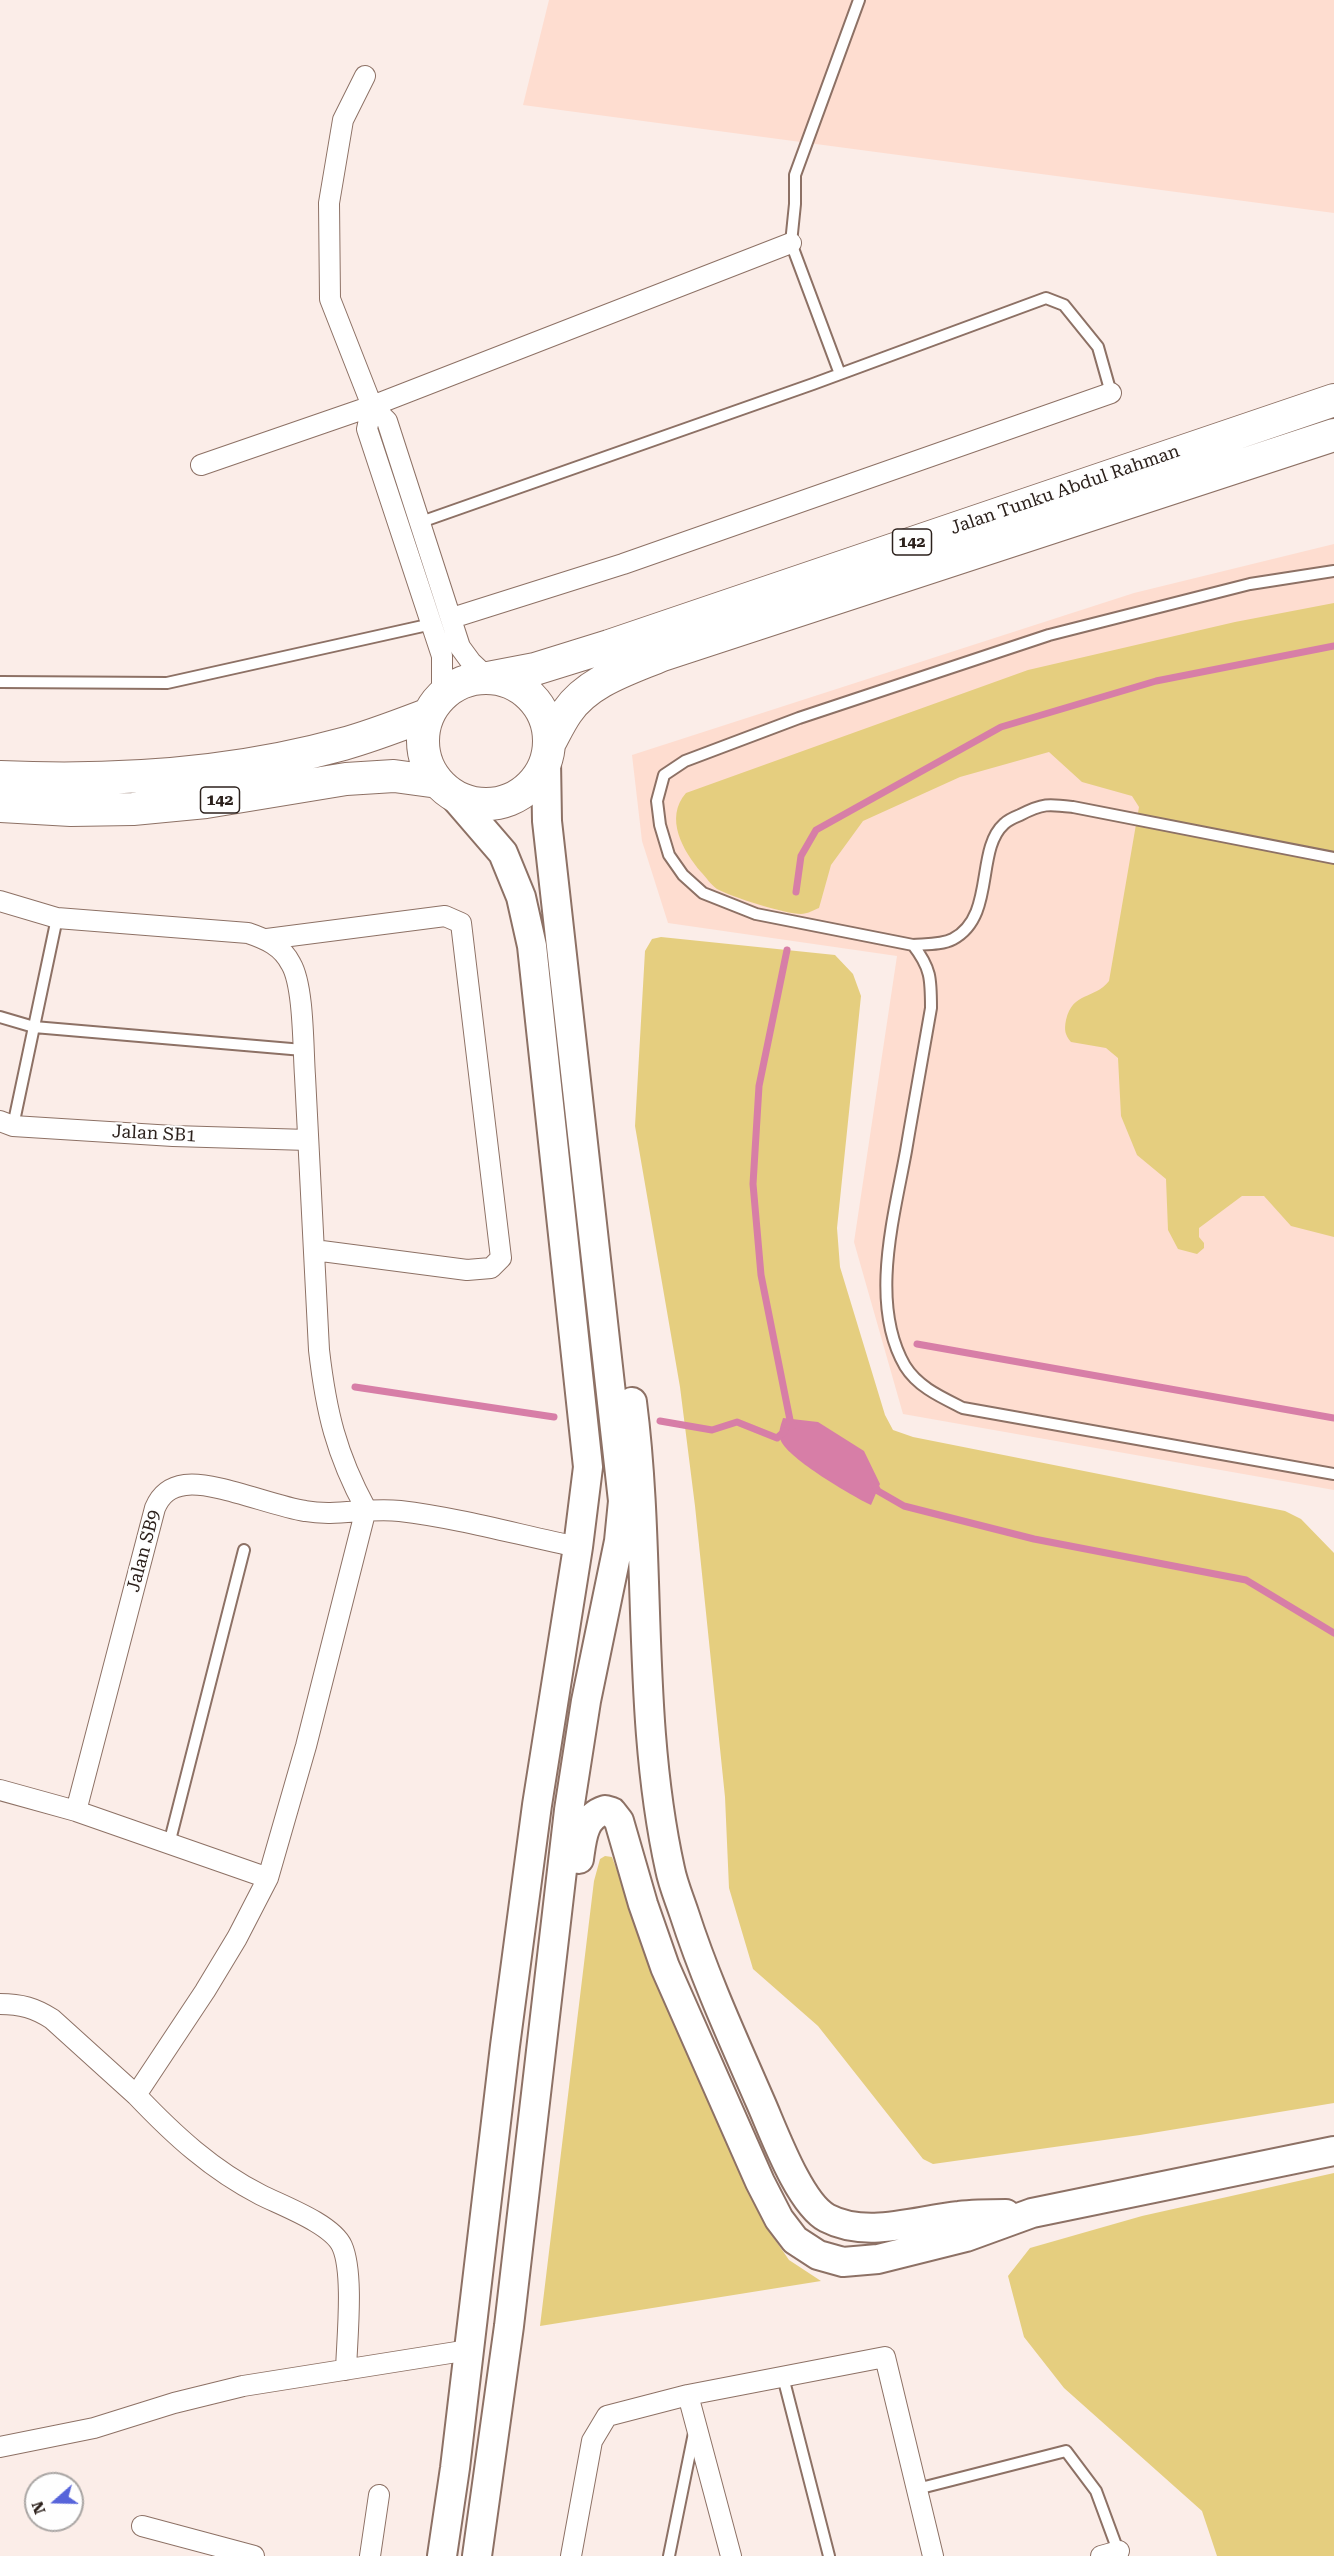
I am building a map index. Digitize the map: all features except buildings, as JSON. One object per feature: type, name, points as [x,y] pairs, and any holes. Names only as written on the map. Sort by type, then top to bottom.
[{"type":"main road","name":"Jalan Tunku Abdul Rahman","points":[[488,678],[535,669],[609,646],[1334,400]]},
{"type":"main road","name":"Jalan Tunku Abdul Rahman","points":[[547,752],[567,711],[585,693],[612,676],[662,655],[1334,435]]},
{"type":"main road","name":"142","points":[[0,777],[67,780],[203,772],[343,744],[435,707],[454,687],[488,678]]},
{"type":"main road","points":[[477,2556],[509,2326],[568,1810],[586,1701],[619,1541],[623,1501],[547,821],[546,724],[538,706],[525,691],[507,682],[488,678]]},
{"type":"main road","points":[[435,707],[423,731],[423,750],[428,767],[503,853],[521,897],[532,945],[588,1467],[578,1547],[537,1805],[503,2058],[442,2556]]},
{"type":"main road","name":"142","points":[[0,806],[71,810],[133,809],[206,802],[346,779],[394,776],[445,789],[470,802],[489,804],[508,801],[524,792],[537,778],[547,752]]},
{"type":"main road","points":[[588,1180],[622,1324],[640,1467],[649,1736],[658,1804],[670,1871],[694,1944],[722,2013],[787,2161],[806,2197],[824,2217],[847,2226],[872,2228],[962,2215],[1032,2213]]},
{"type":"main road","points":[[509,2326],[543,2144],[581,1845],[589,1818],[604,1810],[612,1812],[619,1821],[643,1904],[665,1967],[760,2182],[779,2219],[795,2240],[818,2255],[843,2262],[878,2259],[966,2237],[1032,2213],[1334,2151]]},
{"type":"street","points":[[364,76],[342,120],[328,203],[330,299],[372,406],[387,421],[460,647],[471,662],[488,678]]},
{"type":"street","points":[[201,465],[372,406],[791,243]]},
{"type":"street","points":[[452,618],[634,560],[1111,393]]},
{"type":"street","points":[[372,406],[367,429],[442,656],[435,707]]},
{"type":"street","points":[[0,901],[57,918],[248,933],[267,939],[281,950],[291,963],[297,980],[303,1050],[319,1350],[325,1399],[338,1450],[348,1476],[366,1509],[306,1746],[268,1878],[237,1938],[136,2095]]},
{"type":"street","points":[[267,939],[445,916],[461,923],[501,1258],[491,1268],[467,1270],[314,1250]]},
{"type":"street","name":"Jalan SB1","points":[[7,1124],[173,1136],[308,1140]]},
{"type":"street","name":"Jalan SB9","points":[[76,1811],[160,1496],[172,1488],[187,1485],[208,1487],[303,1511],[326,1514],[366,1509]]},
{"type":"street","points":[[366,1509],[426,1515],[578,1547]]},
{"type":"street","points":[[0,1790],[76,1811],[268,1878]]},
{"type":"street","points":[[0,2004],[20,2004],[36,2009],[52,2019],[136,2095],[186,2145],[210,2164],[258,2194],[332,2232],[342,2246],[347,2270],[346,2370]]},
{"type":"street","points":[[0,2447],[94,2428],[174,2403],[243,2386],[469,2350]]},
{"type":"street","points":[[571,2556],[592,2441],[607,2416],[688,2395],[885,2357],[933,2556]]},
{"type":"street","points":[[688,2395],[731,2556]]},
{"type":"street","points":[[370,2556],[379,2495]]},
{"type":"street","points":[[142,2526],[254,2556]]},
{"type":"lane","points":[[840,374],[791,243],[795,175],[859,0]]},
{"type":"lane","points":[[421,522],[840,374],[1046,298],[1064,304],[1098,347],[1111,393]]},
{"type":"lane","points":[[1334,571],[1250,584],[1048,635],[810,715],[685,761],[664,775],[657,801],[660,825],[669,855],[683,875],[703,893],[756,914],[912,945],[931,944],[952,939],[970,925],[981,898],[993,840],[1004,824],[1046,804],[1073,807],[1334,858]]},
{"type":"lane","points":[[0,682],[167,683],[432,624]]},
{"type":"lane","points":[[7,1124],[34,1027],[57,918]]},
{"type":"lane","points":[[912,945],[926,962],[931,978],[931,1008],[887,1256],[888,1305],[893,1340],[906,1367],[928,1391],[963,1408],[1334,1473]]},
{"type":"lane","points":[[0,1017],[34,1027],[303,1050]]},
{"type":"lane","points":[[169,1844],[244,1550]]},
{"type":"lane","points":[[783,2377],[829,2556]]},
{"type":"lane","points":[[669,2556],[696,2424]]},
{"type":"lane","points":[[917,2489],[1066,2451],[1096,2491],[1113,2554]]},
{"type":"shaded area","points":[[549,0],[1334,0],[1334,213],[523,105]]},
{"type":"shaded area","points":[[1334,544],[1334,1490],[903,1414],[854,1242],[897,956],[668,923],[642,841],[632,755],[1134,593]]},
{"type":"shaded area","points":[[1334,603],[1334,1237],[1291,1226],[1264,1196],[1242,1196],[1199,1228],[1199,1237],[1204,1243],[1204,1248],[1197,1254],[1178,1249],[1168,1230],[1166,1179],[1137,1155],[1121,1116],[1118,1058],[1106,1048],[1071,1042],[1066,1035],[1066,1020],[1074,1004],[1109,981],[1139,807],[1132,796],[1082,782],[1049,752],[960,777],[863,821],[831,865],[819,908],[803,914],[759,905],[717,889],[694,864],[678,834],[677,813],[686,793],[1028,670],[1235,622]]},
{"type":"shaded area","points":[[661,937],[835,955],[853,974],[861,996],[837,1228],[840,1267],[885,1415],[893,1430],[913,1437],[1285,1511],[1301,1519],[1334,1553],[1334,2103],[1140,2135],[933,2164],[923,2159],[818,2026],[753,1969],[729,1888],[725,1797],[695,1506],[680,1387],[635,1126],[645,951],[652,939]]},
{"type":"shaded area","points":[[783,1418],[818,1422],[864,1451],[880,1484],[871,1505],[822,1476],[786,1449],[779,1435]]},
{"type":"shaded area","points":[[605,1856],[612,1857],[655,1972],[767,2228],[789,2260],[821,2281],[540,2326],[594,1881],[600,1859]]},
{"type":"shaded area","points":[[1334,2173],[1334,2556],[1217,2556],[1202,2511],[1064,2388],[1024,2337],[1008,2276],[1030,2248],[1142,2216]]},
{"type":"waterway","points":[[796,892],[801,856],[816,830],[1001,727],[1156,681],[1334,646]]},
{"type":"waterway","points":[[787,950],[759,1086],[753,1184],[761,1275],[791,1425],[794,1425]]},
{"type":"waterway","points":[[917,1344],[1334,1418]]},
{"type":"waterway","points":[[355,1387],[554,1417]]},
{"type":"waterway","points":[[660,1421],[712,1430],[737,1422],[777,1438],[785,1431]]},
{"type":"waterway","points":[[874,1484],[878,1491],[904,1506],[1034,1539],[1246,1580],[1334,1633]]}]
